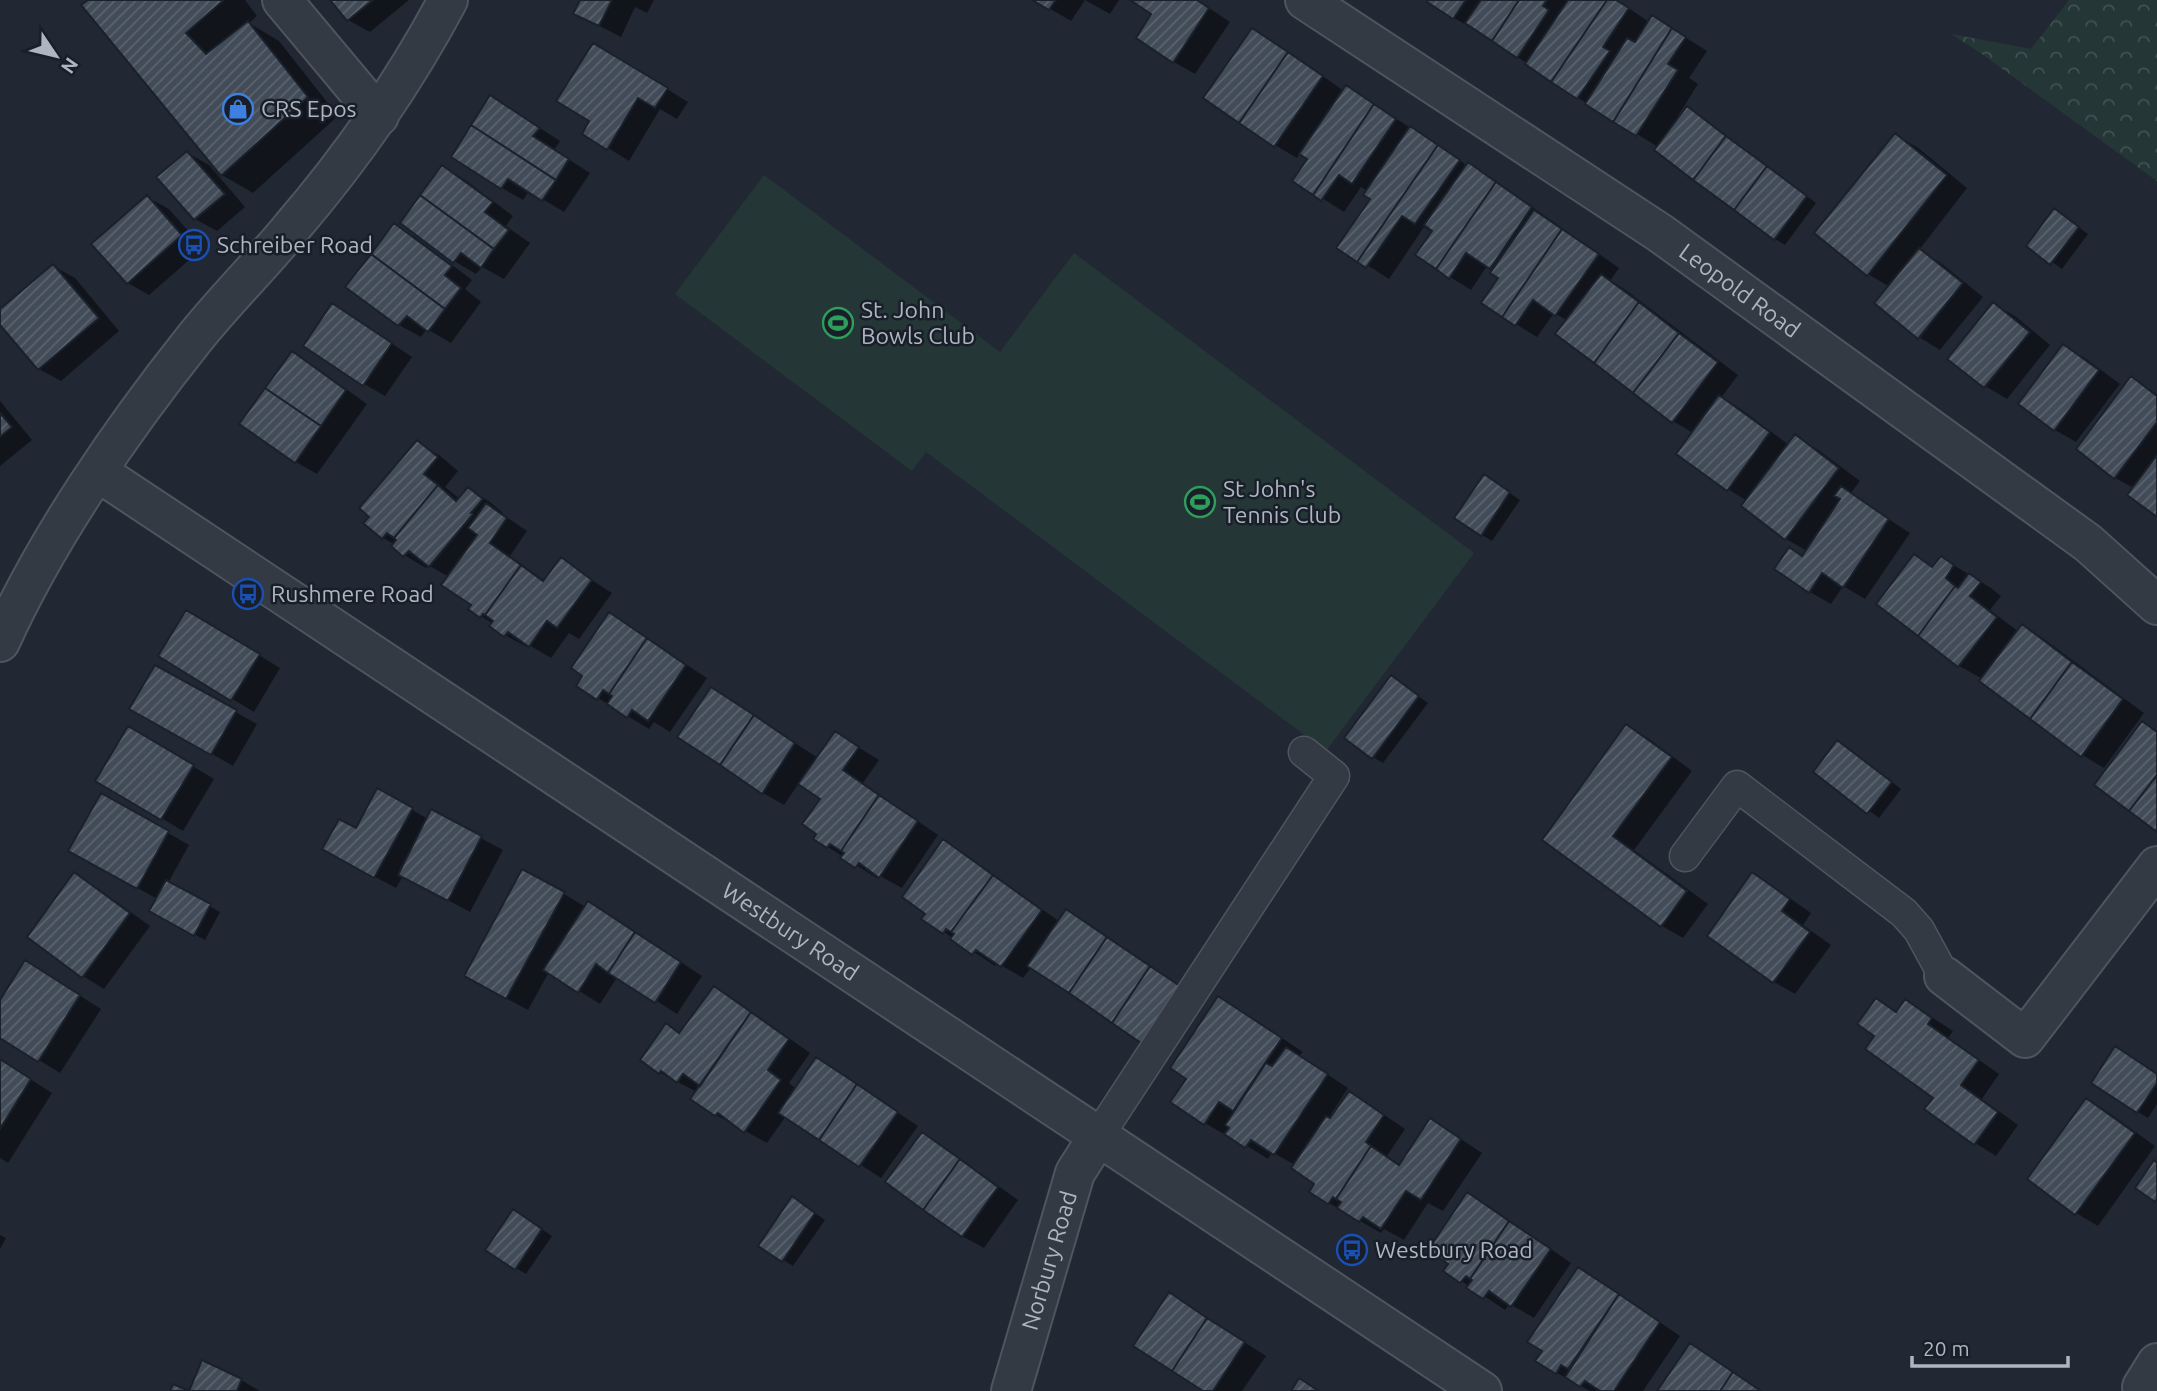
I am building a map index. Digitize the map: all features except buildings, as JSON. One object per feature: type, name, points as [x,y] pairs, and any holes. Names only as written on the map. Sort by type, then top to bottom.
[{"type":"street","points":[[282,0],[379,116]]},
{"type":"street","points":[[2,628],[98,472],[151,395],[196,337],[293,226],[379,116],[448,0]]},
{"type":"street","name":"Leopold Road","points":[[1305,0],[1660,233],[2088,543],[2157,605]]},
{"type":"street","name":"Westbury Road","points":[[98,472],[1482,1391]]},
{"type":"street","points":[[1944,976],[2025,1038],[2157,866]]},
{"type":"street","name":"Norbury Road","points":[[1011,1391],[1075,1173],[1099,1135]]},
{"type":"street","points":[[2148,1391],[2142,1387],[2157,1363]]},
{"type":"lane","points":[[1099,1135],[1334,776],[1304,752]]},
{"type":"lane","points":[[1685,856],[1737,786],[1904,913],[1919,930],[1944,976]]},
{"type":"green space","points":[[2069,0],[2157,0],[2157,181],[1951,34],[2031,49]]},
{"type":"green space","name":"St John's Tennis Club","points":[[764,175],[1000,352],[1074,253],[1474,553],[1326,751],[926,452],[912,471],[675,294]]},
{"type":"place","name":"CRS Epos","points":[[238,109]]},
{"type":"place","name":"Schreiber Road","points":[[194,245]]},
{"type":"place","name":"St. John Bowls Club","points":[[838,323]]},
{"type":"place","name":"St John's Tennis Club","points":[[1200,502]]},
{"type":"place","name":"Rushmere Road","points":[[248,594]]},
{"type":"place","name":"Westbury Road","points":[[1352,1250]]}]
